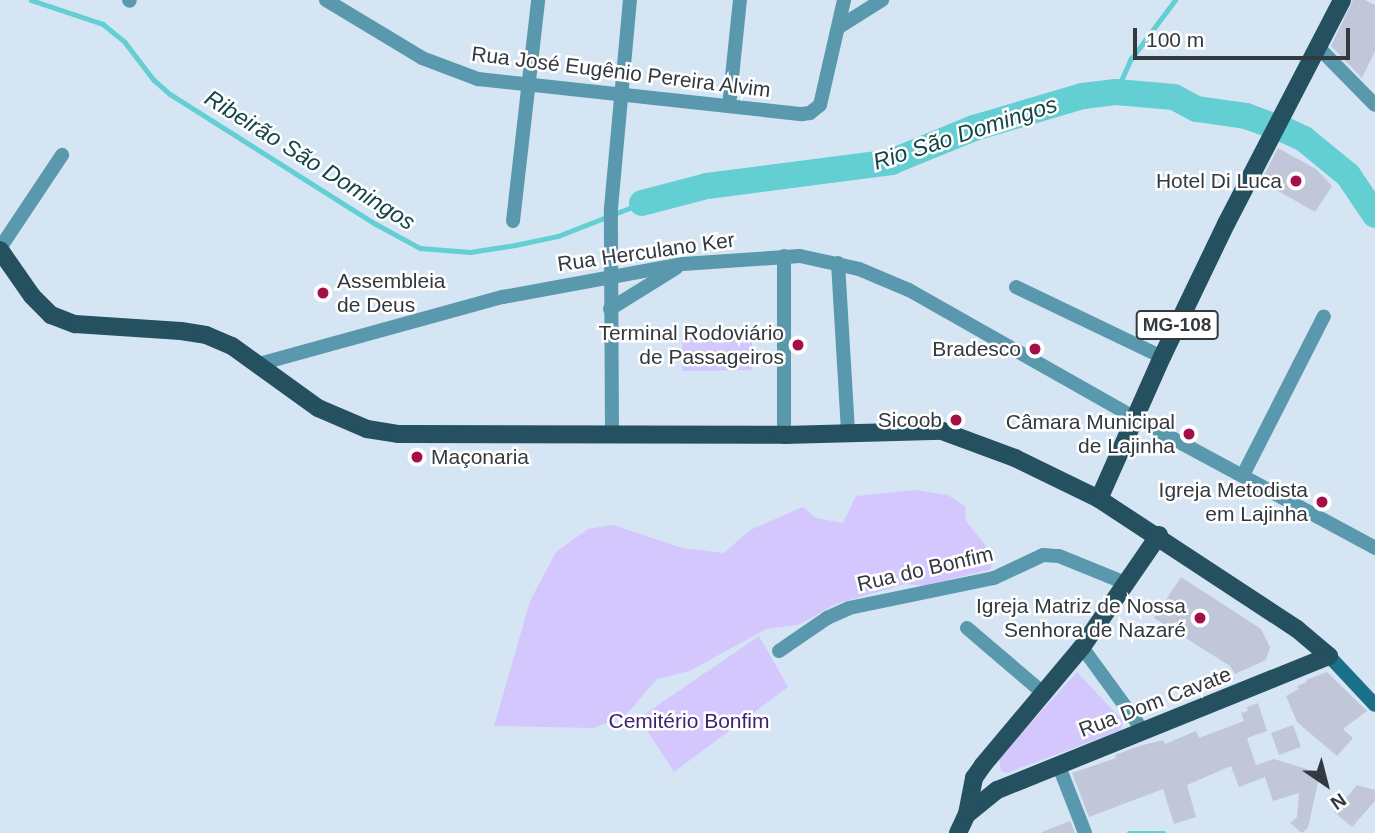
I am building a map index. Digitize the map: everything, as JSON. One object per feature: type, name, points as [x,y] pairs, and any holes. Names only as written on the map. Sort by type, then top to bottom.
[{"type":"main road","name":"MG-108","points":[[1099,499],[1161,357],[1261,153],[1318,47],[1335,3]]},
{"type":"main road","points":[[0,249],[41,306],[62,321],[206,335],[232,346],[318,408],[367,429],[398,434],[784,435],[942,431],[1015,458],[1099,499],[1158,535],[1297,629],[1329,656],[1375,705]]},
{"type":"main road","points":[[958,833],[967,814],[974,778],[1082,647],[1158,535]]},
{"type":"main road","name":"Rua Dom Cavate","points":[[967,814],[997,790],[1329,656]]},
{"type":"main road","points":[[974,778],[997,790]]},
{"type":"street","name":"Rua José Eugênio Pereira Alvim","points":[[326,0],[422,58],[478,79],[802,114],[815,110],[820,105],[844,0]]},
{"type":"street","points":[[513,221],[538,0]]},
{"type":"street","points":[[612,434],[611,208],[631,0]]},
{"type":"street","points":[[729,106],[740,0]]},
{"type":"street","points":[[839,27],[882,0]]},
{"type":"street","points":[[1318,47],[1375,105]]},
{"type":"street","points":[[0,249],[62,155]]},
{"type":"street","points":[[784,256],[784,435]]},
{"type":"street","name":"Rua Herculano Ker","points":[[259,364],[503,297],[612,276],[683,264],[784,256],[838,263],[909,290],[1135,418],[1375,548]]},
{"type":"street","points":[[838,263],[848,433]]},
{"type":"street","points":[[610,309],[683,264]]},
{"type":"street","points":[[1016,287],[1161,357]]},
{"type":"street","points":[[1243,475],[1324,316]]},
{"type":"street","name":"Rua do Bonfim","points":[[779,651],[827,618],[849,608],[994,578],[1043,555],[1059,556],[1125,583]]},
{"type":"street","points":[[967,628],[1043,693]]},
{"type":"street","points":[[1082,647],[1144,732]]},
{"type":"street","points":[[1058,764],[1085,833]]},
{"type":"green space","points":[[683,329],[752,333],[752,370],[682,371]]},
{"type":"green space","points":[[916,490],[948,495],[965,506],[966,521],[993,555],[991,569],[925,586],[905,584],[836,604],[798,625],[766,629],[690,671],[657,679],[626,715],[594,728],[494,726],[530,601],[556,552],[588,529],[613,525],[682,548],[724,553],[750,530],[803,507],[816,518],[843,523],[856,496]]},
{"type":"green space","name":"Cemitério Bonfim","points":[[759,636],[788,687],[674,772],[639,718]]},
{"type":"green space","points":[[1077,672],[1123,721],[1121,730],[1007,773],[1001,771],[999,758]]},
{"type":"building","points":[[1353,0],[1365,0],[1375,5],[1375,51],[1362,78],[1331,46]]},
{"type":"building","name":"Hotel Di Luca","points":[[1278,148],[1316,169],[1332,186],[1315,212],[1261,181]]},
{"type":"building","name":"Igreja Matriz de Nossa Senhora de Nazaré","points":[[1181,577],[1261,629],[1270,647],[1266,660],[1235,674],[1230,666],[1154,618]]},
{"type":"building","points":[[1327,672],[1367,711],[1343,729],[1353,738],[1337,756],[1297,722],[1286,696],[1299,689],[1297,686],[1307,682],[1306,680]]},
{"type":"building","points":[[1258,703],[1267,731],[1247,738],[1256,765],[1274,759],[1320,773],[1308,828],[1302,833],[1290,823],[1297,817],[1299,793],[1273,801],[1265,777],[1239,787],[1231,766],[1187,785],[1196,817],[1174,824],[1163,789],[1089,817],[1072,773],[1116,758],[1115,755],[1139,746],[1163,740],[1165,744],[1196,731],[1199,738],[1244,721],[1241,713],[1248,711],[1247,707]]},
{"type":"building","points":[[1293,725],[1301,747],[1279,755],[1271,733]]},
{"type":"building","points":[[1357,785],[1375,790],[1375,801],[1352,827],[1334,812]]},
{"type":"building","points":[[1070,821],[1075,833],[1042,833],[1042,832]]},
{"type":"waterway","name":"Ribeirão São Domingos","points":[[31,0],[103,24],[125,42],[154,80],[170,94],[376,224],[420,248],[470,252],[515,245],[558,236],[642,203]]},
{"type":"waterway","points":[[1116,92],[1131,59],[1175,0]]},
{"type":"waterway","name":"Rio São Domingos","points":[[642,203],[707,186],[891,162],[974,128],[1083,96],[1116,92],[1174,97],[1197,109],[1246,116],[1304,139],[1348,175],[1375,215]]},
{"type":"waterway","points":[[1129,833],[1164,833]]},
{"type":"place","name":"Hotel Di Luca","points":[[1296,181]]},
{"type":"place","name":"Assembleia de Deus","points":[[323,293]]},
{"type":"place","name":"Terminal Rodoviário de Passageiros","points":[[798,345]]},
{"type":"place","name":"Bradesco","points":[[1035,349]]},
{"type":"place","name":"Sicoob","points":[[956,420]]},
{"type":"place","name":"Câmara Municipal de Lajinha","points":[[1189,434]]},
{"type":"place","name":"Maçonaria","points":[[417,457]]},
{"type":"place","name":"Igreja Metodista em Lajinha","points":[[1322,502]]},
{"type":"place","name":"Igreja Matriz de Nossa Senhora de Nazaré","points":[[1200,618]]}]
